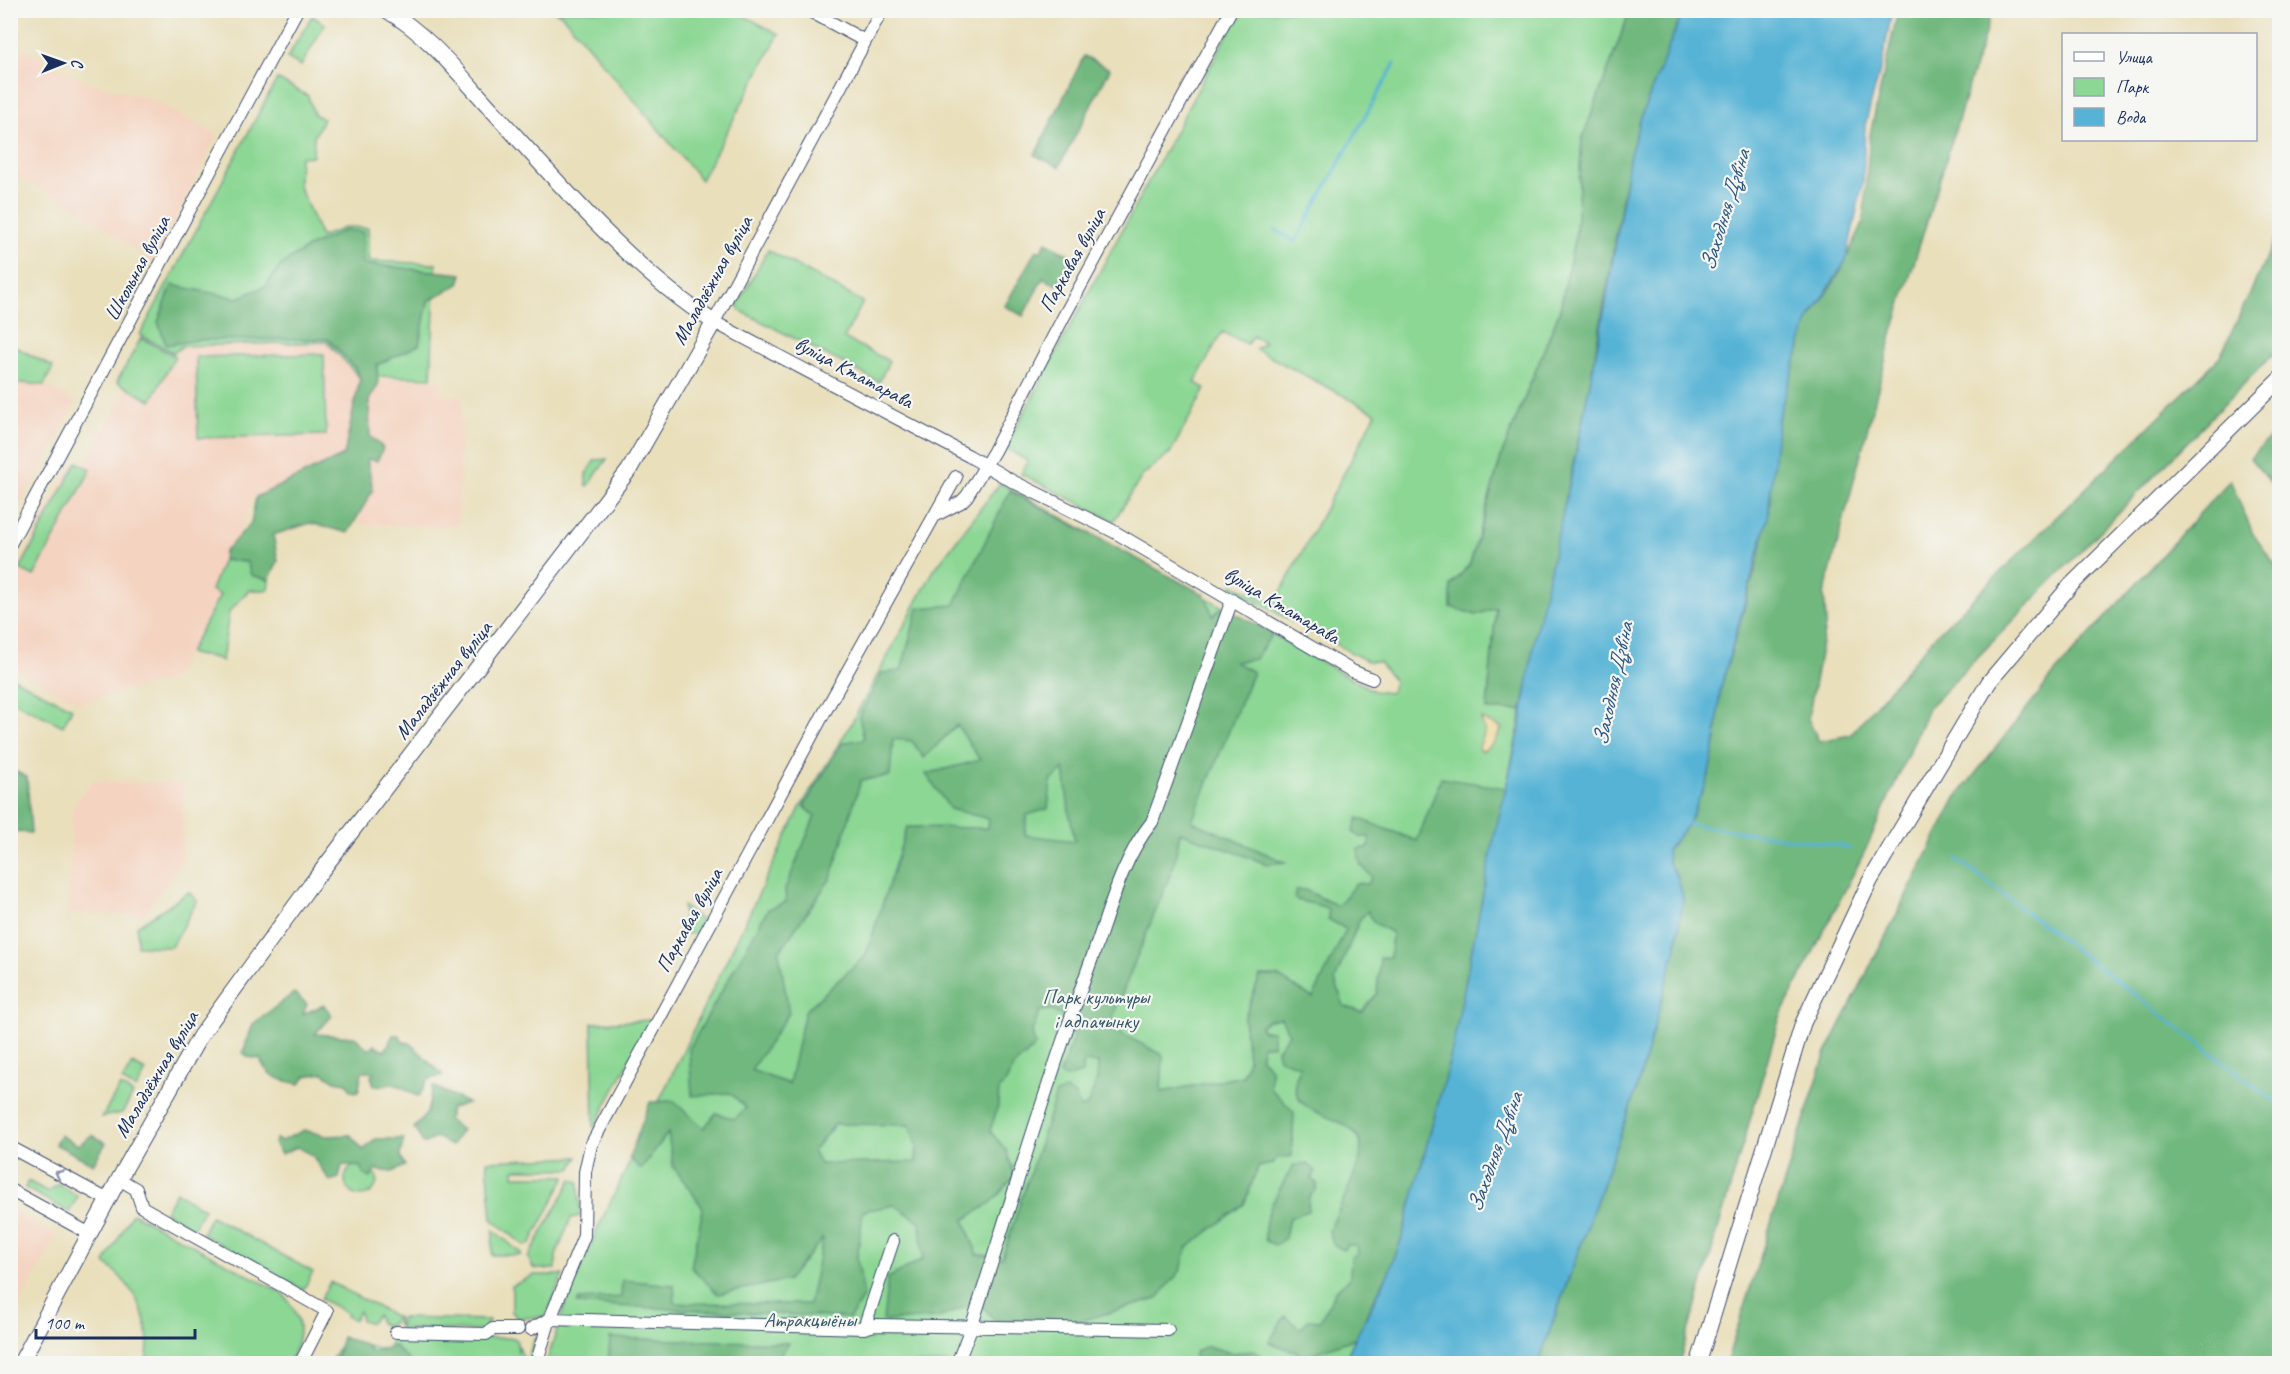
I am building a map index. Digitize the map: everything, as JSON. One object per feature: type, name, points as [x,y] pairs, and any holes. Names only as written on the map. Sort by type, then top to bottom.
[{"type":"main road","name":"вуліца Ктатарава","points":[[386,10],[404,15],[520,141],[656,280],[714,322]]},
{"type":"main road","name":"Маладзёжная вуліца","points":[[20,1364],[119,1179],[201,1036],[248,969],[629,470],[714,322]]},
{"type":"main road","points":[[1698,1364],[1803,1023],[1870,881],[1989,682],[2070,586],[2280,378]]},
{"type":"street","name":"Школьная вуліца","points":[[10,544],[297,10]]},
{"type":"street","points":[[808,10],[865,41]]},
{"type":"street","name":"Маладзёжная вуліца","points":[[714,322],[882,10]]},
{"type":"street","name":"Паркавая вуліца","points":[[935,516],[961,502],[985,465],[1231,10]]},
{"type":"street","name":"вуліца Ктатарава","points":[[714,322],[1113,531],[1352,671],[1372,679]]},
{"type":"street","name":"Паркавая вуліца","points":[[536,1364],[550,1319],[584,1236],[585,1172],[591,1145],[823,715],[956,477]]},
{"type":"street","points":[[957,1364],[972,1325],[1080,991],[1137,840],[1152,822],[1232,600]]},
{"type":"street","points":[[10,1147],[108,1200]]},
{"type":"street","points":[[119,1179],[136,1189],[142,1208],[327,1311],[300,1364]]},
{"type":"street","points":[[10,1190],[90,1234]]},
{"type":"street","points":[[864,1328],[893,1241]]},
{"type":"street","points":[[396,1332],[486,1334],[493,1329],[524,1329],[550,1319],[864,1328],[875,1325],[972,1325],[1168,1330]]},
{"type":"shaded area","points":[[23,48],[87,82],[152,99],[218,135],[153,262],[75,207],[11,174],[11,71]]},
{"type":"shaded area","points":[[328,342],[360,378],[344,455],[252,499],[218,595],[174,679],[80,703],[11,668],[10,583],[73,461],[83,466],[127,388],[152,401],[182,346]]},
{"type":"shaded area","points":[[386,378],[442,380],[442,396],[463,396],[458,526],[360,525],[367,401]]},
{"type":"shaded area","points":[[11,382],[44,385],[76,403],[11,524]]},
{"type":"shaded area","points":[[91,781],[183,783],[182,860],[143,915],[68,913],[73,806]]},
{"type":"shaded area","points":[[11,1210],[57,1236],[11,1319]]},
{"type":"green space","points":[[554,11],[735,11],[779,34],[701,180],[562,15]]},
{"type":"green space","name":"Парк культуры і адпачынку","points":[[1240,11],[1630,11],[1582,140],[1576,232],[1560,310],[1502,454],[1470,564],[1451,586],[1496,608],[1487,709],[1522,710],[1459,1020],[1402,1238],[1349,1351],[1347,1363],[546,1364],[565,1305],[597,1230],[800,808],[850,726],[934,570],[1000,483],[1374,691],[1390,693],[1395,682],[1379,662],[1367,661],[1234,590],[1232,584],[1275,603],[1376,413],[1255,349],[1265,343],[1253,336],[1247,344],[1222,332],[1195,382],[1205,389],[1171,452],[1142,476],[1114,521],[1021,474],[1028,461],[1005,448]]},
{"type":"green space","points":[[1630,11],[1683,11],[1641,117],[1630,155],[1591,378],[1522,710],[1487,710],[1496,608],[1476,615],[1451,607],[1451,586],[1470,564],[1502,454],[1560,310],[1576,232],[1582,140]]},
{"type":"green space","points":[[1898,11],[1992,11],[1893,331],[1824,595],[1826,621],[1808,719],[1819,741],[1850,735],[1935,636],[2220,357],[2279,231],[2279,348],[1929,707],[1865,851],[1780,1017],[1679,1363],[1538,1364],[1637,1088],[1676,948],[1683,898],[1668,862],[1667,850],[1679,836],[1708,778],[1716,738],[1720,691],[1759,557],[1771,500],[1771,478],[1778,418],[1800,342],[1808,321],[1838,276],[1863,223],[1870,134]]},
{"type":"green space","points":[[312,16],[325,24],[301,66],[287,58]]},
{"type":"green space","points":[[1084,56],[1110,69],[1059,167],[1035,155]]},
{"type":"green space","points":[[277,79],[308,96],[314,114],[323,119],[314,137],[313,156],[300,157],[299,186],[321,237],[347,227],[368,228],[368,261],[436,264],[431,378],[386,376],[360,378],[327,342],[182,346],[174,353],[140,335]]},
{"type":"green space","points":[[346,230],[363,232],[363,264],[462,274],[459,284],[428,301],[419,345],[377,365],[378,385],[369,400],[370,436],[383,448],[377,461],[367,459],[373,490],[348,533],[310,523],[273,535],[278,561],[269,580],[251,575],[247,562],[223,560],[224,552],[251,523],[256,497],[344,455],[360,378],[355,368],[328,339],[198,340],[166,345],[158,322],[172,285],[238,298],[266,286],[281,265],[310,246]]},
{"type":"green space","points":[[1046,242],[1073,257],[1057,285],[1043,278],[1023,316],[1005,306],[1036,250],[1040,252]]},
{"type":"green space","points":[[768,250],[863,302],[844,338],[889,361],[879,382],[739,310],[738,304]]},
{"type":"green space","points":[[141,338],[175,356],[151,401],[117,382]]},
{"type":"green space","points":[[10,344],[53,367],[44,385],[11,382]]},
{"type":"green space","points":[[324,354],[326,435],[198,438],[196,357]]},
{"type":"green space","points":[[2279,428],[2279,493],[2250,458]]},
{"type":"green space","points":[[607,459],[588,486],[586,485],[586,474],[595,460]]},
{"type":"green space","points":[[77,462],[91,469],[34,576],[20,569]]},
{"type":"green space","points":[[2230,480],[2253,534],[2275,565],[2279,576],[2279,1363],[1726,1363],[1825,1055],[1956,798],[2054,674]]},
{"type":"green space","name":"Парк культуры і адпачынку","points":[[1010,491],[1205,595],[1213,616],[1222,607],[1273,633],[1255,659],[1235,662],[1253,672],[1192,821],[1285,862],[1267,864],[1180,832],[1174,865],[1111,1021],[1120,1033],[1163,1055],[1161,1092],[1243,1076],[1248,1059],[1244,1019],[1260,976],[1277,976],[1313,998],[1346,929],[1328,919],[1328,909],[1295,899],[1296,890],[1305,890],[1338,906],[1356,883],[1368,884],[1372,877],[1360,864],[1358,849],[1370,847],[1369,837],[1360,837],[1353,832],[1358,818],[1417,841],[1441,778],[1506,788],[1451,1055],[1402,1238],[1389,1272],[1372,1302],[1357,1338],[1306,1356],[1269,1342],[1285,1316],[1300,1329],[1308,1320],[1320,1321],[1336,1290],[1350,1278],[1351,1258],[1358,1253],[1357,1245],[1347,1245],[1343,1250],[1333,1244],[1329,1231],[1360,1160],[1359,1140],[1352,1130],[1316,1112],[1305,1105],[1298,1096],[1295,1084],[1300,1066],[1279,1059],[1277,1050],[1289,1034],[1281,1018],[1269,1020],[1260,1026],[1263,1031],[1273,1031],[1273,1046],[1262,1045],[1261,1058],[1271,1069],[1270,1088],[1294,1112],[1292,1156],[1277,1158],[1272,1164],[1258,1167],[1244,1204],[1187,1248],[1181,1270],[1157,1299],[1076,1322],[994,1320],[978,1301],[939,1318],[883,1321],[888,1278],[923,1259],[920,1222],[895,1205],[863,1211],[857,1259],[864,1296],[850,1318],[577,1304],[579,1300],[621,1297],[622,1280],[674,1285],[675,1303],[809,1304],[823,1238],[788,1280],[718,1294],[691,1267],[703,1208],[673,1166],[668,1133],[641,1169],[629,1158],[650,1102],[673,1101],[704,1128],[716,1113],[734,1119],[746,1108],[730,1093],[692,1096],[689,1049],[768,909],[786,902],[785,889],[815,816],[804,806],[842,743],[864,739],[859,717],[882,673],[901,671],[918,608],[954,605]],"holes":[[[957,725],[980,760],[926,774],[950,809],[989,819],[988,828],[907,827],[866,955],[805,1011],[789,1084],[751,1070],[789,1013],[779,952],[831,878],[861,780],[890,776],[893,739],[912,741],[924,758]],[[1064,769],[1075,841],[1025,835],[1027,815],[1048,809],[1051,781]],[[1368,911],[1373,922],[1392,933],[1390,957],[1380,958],[1377,993],[1362,1012],[1344,1006],[1335,980],[1360,919]],[[1051,1010],[1078,1025],[1060,1074],[1065,1078],[1082,1073],[1084,1062],[1098,1063],[1097,1080],[1087,1106],[1080,1108],[1075,1095],[1066,1090],[1056,1094],[1002,1258],[977,1254],[964,1220],[992,1202],[1015,1176],[1006,1150],[990,1131],[998,1106],[999,1088],[1005,1083],[1015,1065],[1035,1045],[1032,1032],[1040,1011]],[[835,1124],[909,1125],[917,1145],[916,1162],[820,1164],[813,1151]]]},
{"type":"green space","points":[[223,560],[247,562],[251,575],[269,580],[268,590],[249,590],[229,612],[222,661],[189,653],[220,595],[211,590]]},
{"type":"green space","points":[[11,677],[72,708],[63,726],[11,700]]},
{"type":"green space","points":[[10,769],[27,777],[31,833],[11,831]]},
{"type":"green space","points":[[189,892],[197,901],[171,947],[137,946],[137,926]]},
{"type":"green space","points":[[683,906],[701,920],[697,933],[683,934]]},
{"type":"green space","points":[[294,993],[307,1004],[303,1014],[324,1005],[332,1016],[315,1034],[355,1037],[369,1050],[374,1045],[385,1051],[393,1035],[399,1035],[403,1042],[410,1043],[443,1075],[427,1080],[419,1097],[395,1084],[374,1086],[371,1076],[374,1072],[362,1072],[358,1092],[351,1091],[347,1083],[335,1081],[323,1073],[306,1076],[300,1084],[276,1077],[267,1070],[260,1059],[247,1057],[243,1052],[253,1024]]},
{"type":"green space","points":[[651,1020],[594,1128],[592,1023]]},
{"type":"green space","points":[[132,1064],[146,1071],[136,1089],[122,1081]]},
{"type":"green space","points":[[120,1086],[133,1094],[122,1113],[102,1117]]},
{"type":"green space","points":[[433,1086],[468,1103],[451,1108],[448,1120],[462,1130],[451,1146],[437,1137],[424,1144],[414,1128],[427,1113]]},
{"type":"green space","points":[[304,1130],[326,1136],[351,1135],[363,1150],[376,1139],[404,1139],[400,1155],[405,1166],[392,1172],[375,1170],[371,1178],[363,1174],[362,1167],[342,1165],[339,1178],[330,1181],[312,1155],[297,1147],[281,1154],[274,1143],[276,1139],[281,1141]]},
{"type":"green space","points":[[60,1135],[78,1145],[92,1135],[106,1143],[93,1164],[55,1144]]},
{"type":"green space","points":[[578,1157],[571,1169],[514,1169],[514,1176],[566,1176],[530,1244],[525,1246],[492,1219],[487,1161]]},
{"type":"green space","points":[[1306,1163],[1315,1171],[1311,1179],[1317,1183],[1316,1190],[1309,1197],[1308,1211],[1289,1218],[1285,1238],[1275,1245],[1266,1241],[1266,1222],[1269,1212],[1293,1166]]},
{"type":"green space","points":[[361,1164],[372,1169],[377,1180],[372,1191],[361,1196],[350,1191],[345,1180],[350,1169]]},
{"type":"green space","points":[[572,1179],[579,1182],[580,1216],[571,1218],[556,1255],[556,1269],[534,1269],[528,1258]]},
{"type":"green space","points":[[28,1181],[48,1192],[58,1184],[78,1196],[69,1212],[25,1188]]},
{"type":"green space","points":[[176,1192],[204,1209],[193,1229],[165,1212]]},
{"type":"green space","points":[[132,1213],[282,1293],[298,1319],[299,1327],[297,1344],[289,1363],[146,1363],[147,1334],[140,1307],[126,1283],[105,1263]]},
{"type":"green space","points":[[211,1216],[313,1272],[303,1290],[202,1234]]},
{"type":"green space","points":[[493,1230],[521,1253],[521,1255],[492,1255]]},
{"type":"green space","points":[[534,1275],[563,1275],[546,1317],[518,1318],[512,1312],[512,1286]]},
{"type":"green space","points":[[330,1282],[398,1318],[399,1327],[395,1319],[389,1327],[380,1323],[377,1315],[371,1323],[361,1320],[359,1311],[354,1320],[346,1316],[347,1313],[321,1299]]},
{"type":"green space","points":[[401,1318],[489,1320],[485,1331],[400,1329]]},
{"type":"green space","points":[[342,1337],[367,1345],[370,1352],[395,1346],[411,1363],[335,1363]]},
{"type":"green space","points":[[394,1337],[399,1339],[514,1338],[517,1342],[518,1354],[518,1345],[524,1359],[527,1359],[535,1338],[538,1338],[531,1363],[329,1364],[343,1339],[387,1350]]},
{"type":"green space","points":[[610,1338],[788,1343],[775,1363],[760,1363],[745,1358],[726,1364],[608,1363]]},
{"type":"green space","points":[[1207,1346],[1231,1353],[1255,1351],[1263,1358],[1263,1363],[1193,1363],[1196,1351]]},
{"type":"sand","points":[[1481,719],[1502,728],[1494,743],[1483,751],[1478,749],[1485,732]]},
{"type":"water","name":"Заходняя Дзвіна","points":[[1683,11],[1892,11],[1882,63],[1865,125],[1863,182],[1846,260],[1808,321],[1778,418],[1768,518],[1720,691],[1716,738],[1708,778],[1688,824],[1667,850],[1668,862],[1678,878],[1683,898],[1676,948],[1637,1088],[1538,1363],[1347,1363],[1349,1351],[1389,1272],[1402,1238],[1451,1055],[1495,833],[1520,729],[1535,635],[1572,473],[1606,302],[1630,155],[1641,117]]},
{"type":"waterway","points":[[1276,230],[1295,242],[1395,63]]},
{"type":"waterway","points":[[1688,824],[1850,847]]},
{"type":"waterway","points":[[1957,859],[2280,1105]]},
{"type":"park label","name":"Атракцыёны","points":[[810,1320]]}]
